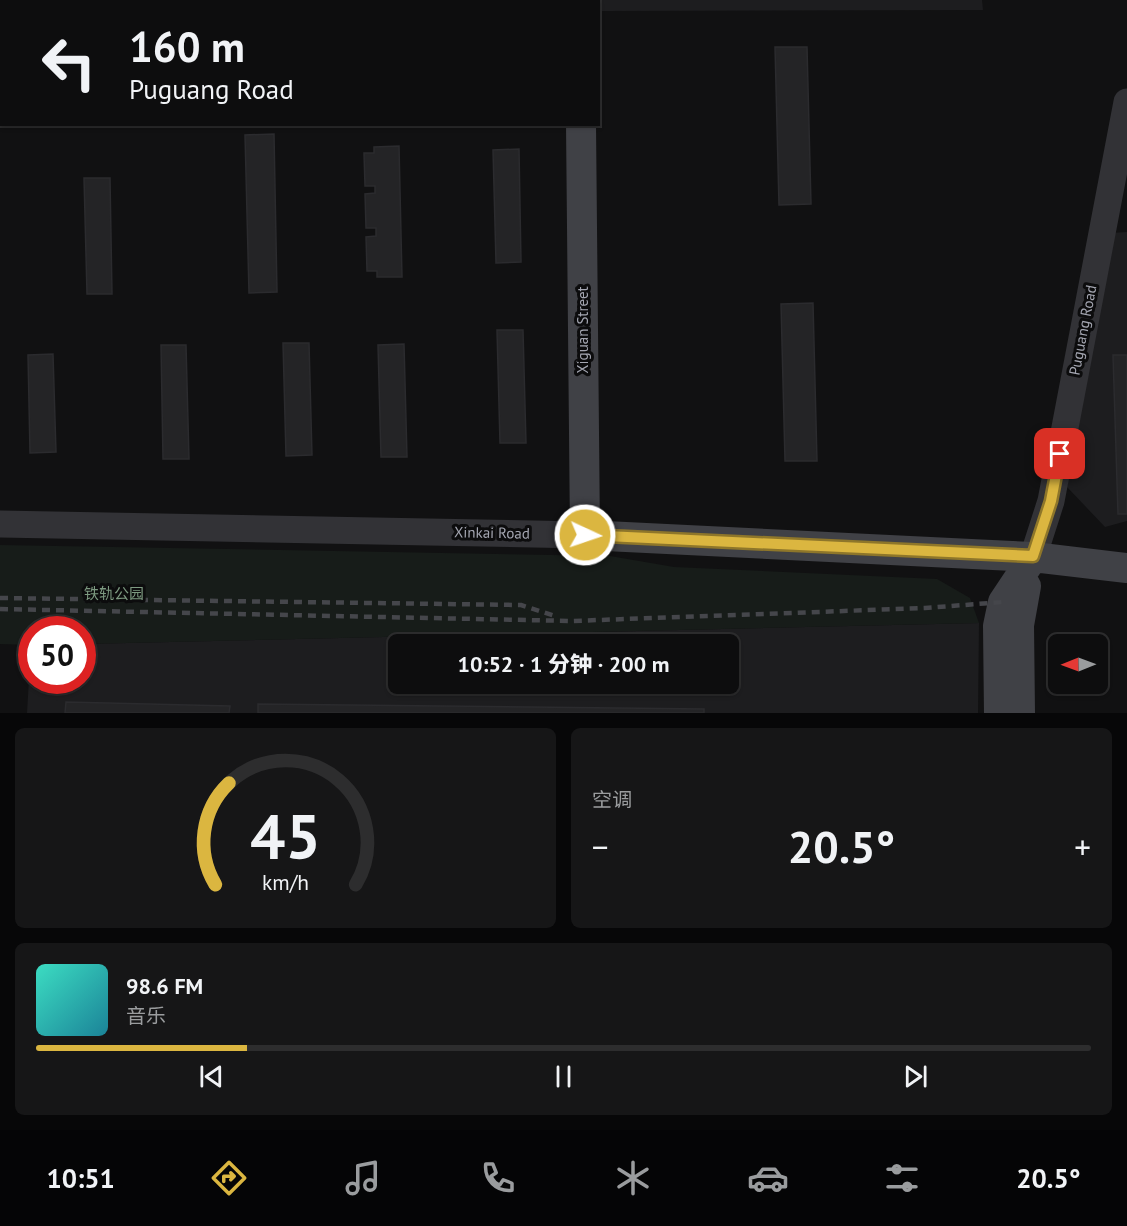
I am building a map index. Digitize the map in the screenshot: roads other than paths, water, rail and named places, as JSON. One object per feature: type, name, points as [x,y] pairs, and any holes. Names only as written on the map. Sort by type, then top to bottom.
[{"type":"main road","name":"Xiguan Street","points":[[581,126],[585,535]]},
{"type":"main road","name":"Xinkai Road","points":[[585,535],[1033,556],[1127,568]]},
{"type":"main road","name":"Puguang Road","points":[[999,713],[998,626],[1003,602],[1033,556]]},
{"type":"main road","name":"Puguang Road","points":[[1020,713],[1019,626],[1033,556]]},
{"type":"street","name":"Puguang Road","points":[[1033,556],[1051,501],[1127,102]]},
{"type":"street","name":"Xinkai Road","points":[[0,524],[585,535]]},
{"type":"railway","points":[[0,598],[521,605],[558,617]]},
{"type":"railway","points":[[0,609],[572,621],[925,608],[1003,602]]},
{"type":"park label","name":"铁轨公园","points":[[114,594]]}]
